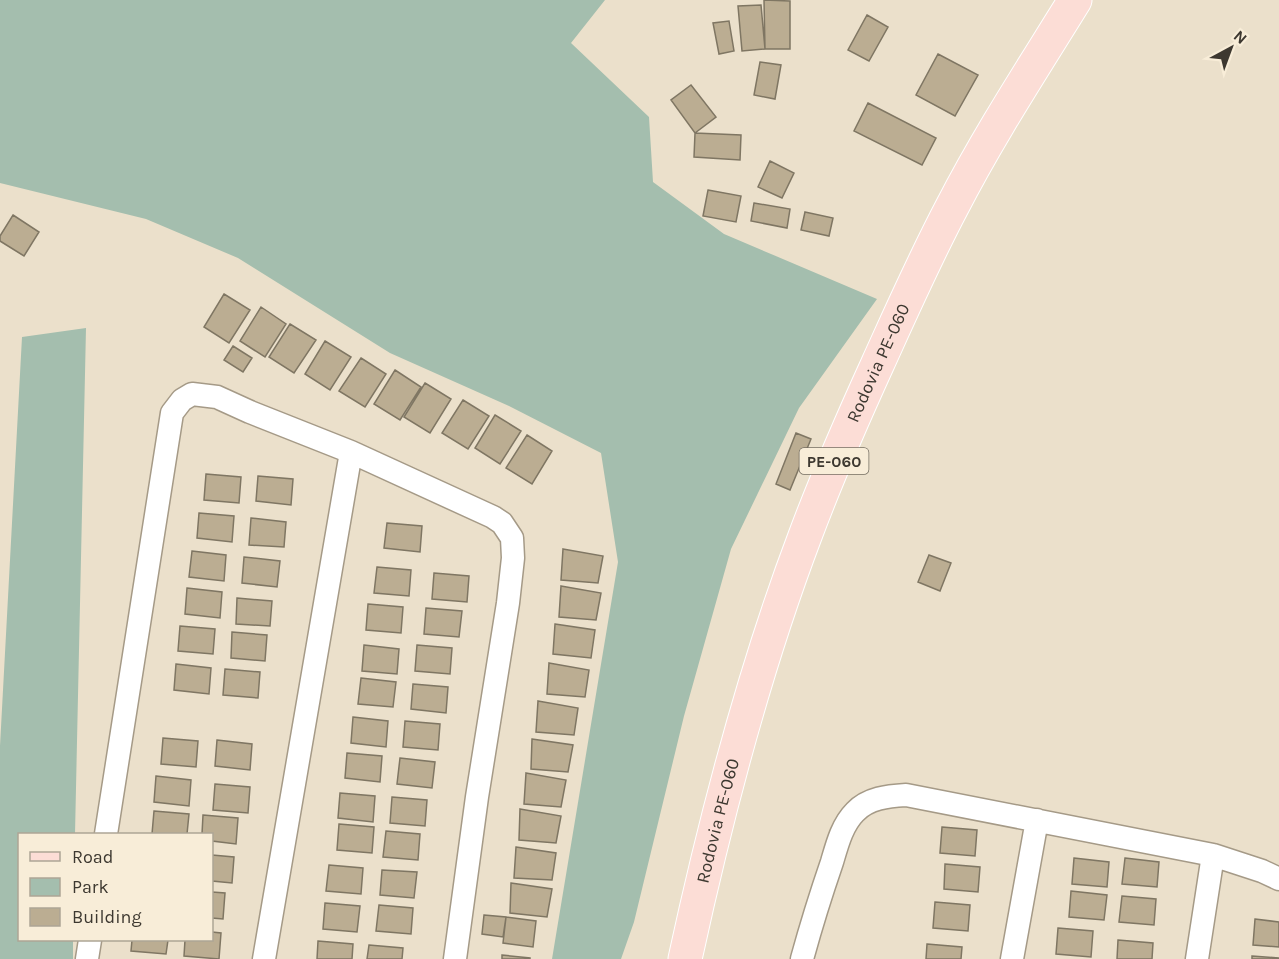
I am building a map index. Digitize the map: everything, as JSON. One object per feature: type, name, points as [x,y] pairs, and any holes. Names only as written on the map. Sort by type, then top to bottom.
[{"type":"main road","name":"Rodovia PE-060","points":[[685,959],[721,802],[762,662],[804,538],[840,447],[920,269],[952,206],[990,137],[1075,0]]},
{"type":"street","points":[[106,833],[172,412],[192,394],[217,397],[351,452],[492,517],[502,523],[512,538],[513,558],[508,603],[477,797],[455,959]]},
{"type":"street","points":[[264,959],[351,452]]},
{"type":"street","points":[[802,959],[842,833],[855,812],[866,804],[887,796],[906,795],[1213,855],[1279,879]]},
{"type":"street","points":[[1011,959],[1037,820]]},
{"type":"street","points":[[1197,959],[1213,855]]},
{"type":"street","points":[[87,959],[90,941]]},
{"type":"green space","points":[[0,0],[605,0],[571,43],[649,117],[653,182],[724,234],[877,299],[799,408],[731,549],[684,716],[634,922],[621,959],[552,959],[618,562],[601,453],[509,406],[390,353],[238,258],[146,219],[0,183]]},
{"type":"green space","points":[[86,328],[75,833],[18,833],[18,941],[73,941],[73,959],[0,959],[0,746],[22,337]]},
{"type":"building","points":[[764,0],[790,1],[790,49],[765,49]]},
{"type":"building","points":[[761,5],[765,49],[742,51],[738,6]]},
{"type":"building","points":[[867,15],[888,27],[869,61],[848,50]]},
{"type":"building","points":[[729,21],[734,51],[719,54],[713,23]]},
{"type":"building","points":[[938,54],[978,75],[955,116],[916,95]]},
{"type":"building","points":[[760,62],[781,65],[775,99],[754,95]]},
{"type":"building","points":[[691,85],[716,117],[695,133],[671,100]]},
{"type":"building","points":[[868,103],[936,138],[922,165],[854,131]]},
{"type":"building","points":[[695,133],[741,135],[740,160],[694,157]]},
{"type":"building","points":[[770,161],[794,173],[782,198],[758,187]]},
{"type":"building","points":[[708,190],[741,196],[736,222],[703,216]]},
{"type":"building","points":[[754,203],[790,209],[787,228],[751,221]]},
{"type":"building","points":[[805,212],[833,218],[829,236],[801,230]]},
{"type":"building","points":[[13,215],[39,232],[24,256],[0,241],[0,236]]},
{"type":"building","points":[[224,294],[250,310],[229,343],[204,327]]},
{"type":"building","points":[[261,307],[286,324],[265,357],[240,341]]},
{"type":"building","points":[[290,324],[316,340],[294,373],[269,357]]},
{"type":"building","points":[[325,341],[351,357],[330,390],[305,374]]},
{"type":"building","points":[[233,346],[252,358],[243,372],[224,360]]},
{"type":"building","points":[[361,358],[386,374],[365,407],[339,391]]},
{"type":"building","points":[[395,370],[421,387],[400,420],[374,404]]},
{"type":"building","points":[[425,383],[451,399],[430,433],[404,417]]},
{"type":"building","points":[[463,400],[489,416],[468,449],[442,433]]},
{"type":"building","points":[[495,415],[521,431],[500,464],[475,448]]},
{"type":"building","points":[[796,433],[811,439],[790,490],[776,484]]},
{"type":"building","points":[[527,435],[552,451],[532,484],[506,468]]},
{"type":"building","points":[[206,474],[241,477],[239,503],[204,500]]},
{"type":"building","points":[[258,476],[293,479],[291,505],[256,501]]},
{"type":"building","points":[[199,513],[234,516],[232,542],[197,538]]},
{"type":"building","points":[[251,518],[286,522],[284,547],[249,545]]},
{"type":"building","points":[[387,523],[422,526],[420,552],[384,548]]},
{"type":"building","points":[[563,549],[603,556],[598,583],[561,580]]},
{"type":"building","points":[[192,551],[226,555],[224,581],[189,577]]},
{"type":"building","points":[[929,555],[951,563],[940,591],[918,582]]},
{"type":"building","points":[[244,557],[280,561],[277,587],[242,583]]},
{"type":"building","points":[[377,567],[411,570],[409,596],[374,593]]},
{"type":"building","points":[[434,573],[469,576],[467,602],[432,599]]},
{"type":"building","points":[[561,586],[601,593],[596,620],[559,617]]},
{"type":"building","points":[[187,588],[222,592],[220,618],[185,614]]},
{"type":"building","points":[[237,598],[272,601],[270,626],[236,624]]},
{"type":"building","points":[[368,604],[403,607],[401,633],[366,630]]},
{"type":"building","points":[[426,608],[462,611],[459,637],[424,634]]},
{"type":"building","points":[[555,624],[595,630],[591,658],[553,654]]},
{"type":"building","points":[[180,626],[215,629],[213,654],[178,651]]},
{"type":"building","points":[[232,632],[267,635],[265,661],[231,658]]},
{"type":"building","points":[[364,645],[399,649],[397,674],[362,671]]},
{"type":"building","points":[[417,645],[452,648],[450,674],[415,671]]},
{"type":"building","points":[[549,663],[589,670],[585,697],[547,694]]},
{"type":"building","points":[[176,664],[211,668],[209,694],[174,690]]},
{"type":"building","points":[[225,669],[260,672],[258,698],[223,695]]},
{"type":"building","points":[[361,678],[396,682],[393,707],[358,704]]},
{"type":"building","points":[[413,684],[448,687],[446,713],[411,709]]},
{"type":"building","points":[[538,701],[578,708],[574,735],[536,732]]},
{"type":"building","points":[[353,717],[388,721],[386,747],[351,743]]},
{"type":"building","points":[[405,721],[440,724],[438,750],[403,747]]},
{"type":"building","points":[[163,738],[198,741],[196,767],[161,764]]},
{"type":"building","points":[[532,739],[573,745],[568,772],[531,769]]},
{"type":"building","points":[[217,740],[252,744],[250,770],[215,766]]},
{"type":"building","points":[[347,753],[382,756],[380,782],[345,778]]},
{"type":"building","points":[[400,758],[435,762],[432,788],[397,784]]},
{"type":"building","points":[[526,773],[566,780],[561,807],[524,804]]},
{"type":"building","points":[[156,776],[191,780],[189,806],[154,802]]},
{"type":"building","points":[[215,784],[250,787],[248,813],[213,810]]},
{"type":"building","points":[[340,793],[375,796],[373,822],[338,818]]},
{"type":"building","points":[[392,797],[427,800],[425,826],[390,823]]},
{"type":"building","points":[[520,809],[561,816],[556,843],[519,840]]},
{"type":"building","points":[[154,811],[189,814],[187,833],[152,833]]},
{"type":"building","points":[[203,815],[238,818],[236,844],[213,841],[213,833],[202,833]]},
{"type":"building","points":[[339,824],[374,827],[372,853],[337,850]]},
{"type":"building","points":[[942,827],[977,830],[975,856],[940,853]]},
{"type":"building","points":[[386,831],[420,834],[418,860],[383,857]]},
{"type":"building","points":[[516,847],[556,853],[552,880],[514,878]]},
{"type":"building","points":[[213,855],[234,857],[232,883],[213,881]]},
{"type":"building","points":[[1074,858],[1109,862],[1107,887],[1072,884]]},
{"type":"building","points":[[1125,858],[1159,862],[1157,887],[1122,884]]},
{"type":"building","points":[[945,864],[980,867],[978,892],[944,889]]},
{"type":"building","points":[[329,865],[363,868],[361,894],[326,891]]},
{"type":"building","points":[[382,870],[417,872],[414,898],[380,895]]},
{"type":"building","points":[[511,883],[552,889],[547,917],[510,913]]},
{"type":"building","points":[[1071,891],[1107,895],[1104,920],[1069,917]]},
{"type":"building","points":[[213,892],[225,893],[223,919],[213,918]]},
{"type":"building","points":[[1122,896],[1156,899],[1154,925],[1119,922]]},
{"type":"building","points":[[935,902],[970,905],[968,931],[933,928]]},
{"type":"building","points":[[325,903],[360,906],[357,932],[323,929]]},
{"type":"building","points":[[379,905],[413,908],[411,934],[376,931]]},
{"type":"building","points":[[484,915],[506,917],[503,937],[482,934]]},
{"type":"building","points":[[506,917],[536,921],[533,947],[503,943]]},
{"type":"building","points":[[1255,919],[1279,922],[1279,947],[1253,945]]},
{"type":"building","points":[[1058,928],[1093,931],[1091,957],[1056,954]]},
{"type":"building","points":[[213,932],[221,933],[219,959],[184,956],[185,941],[213,941]]},
{"type":"building","points":[[1118,940],[1153,943],[1152,959],[1117,959]]},
{"type":"building","points":[[132,941],[168,941],[166,954],[131,951]]},
{"type":"building","points":[[318,941],[353,944],[352,959],[317,959]]},
{"type":"building","points":[[927,944],[962,947],[961,959],[926,959]]},
{"type":"building","points":[[369,945],[403,948],[402,959],[367,959]]},
{"type":"building","points":[[502,955],[530,958],[530,959],[502,959]]},
{"type":"building","points":[[1252,956],[1279,958],[1279,959],[1252,959]]}]
